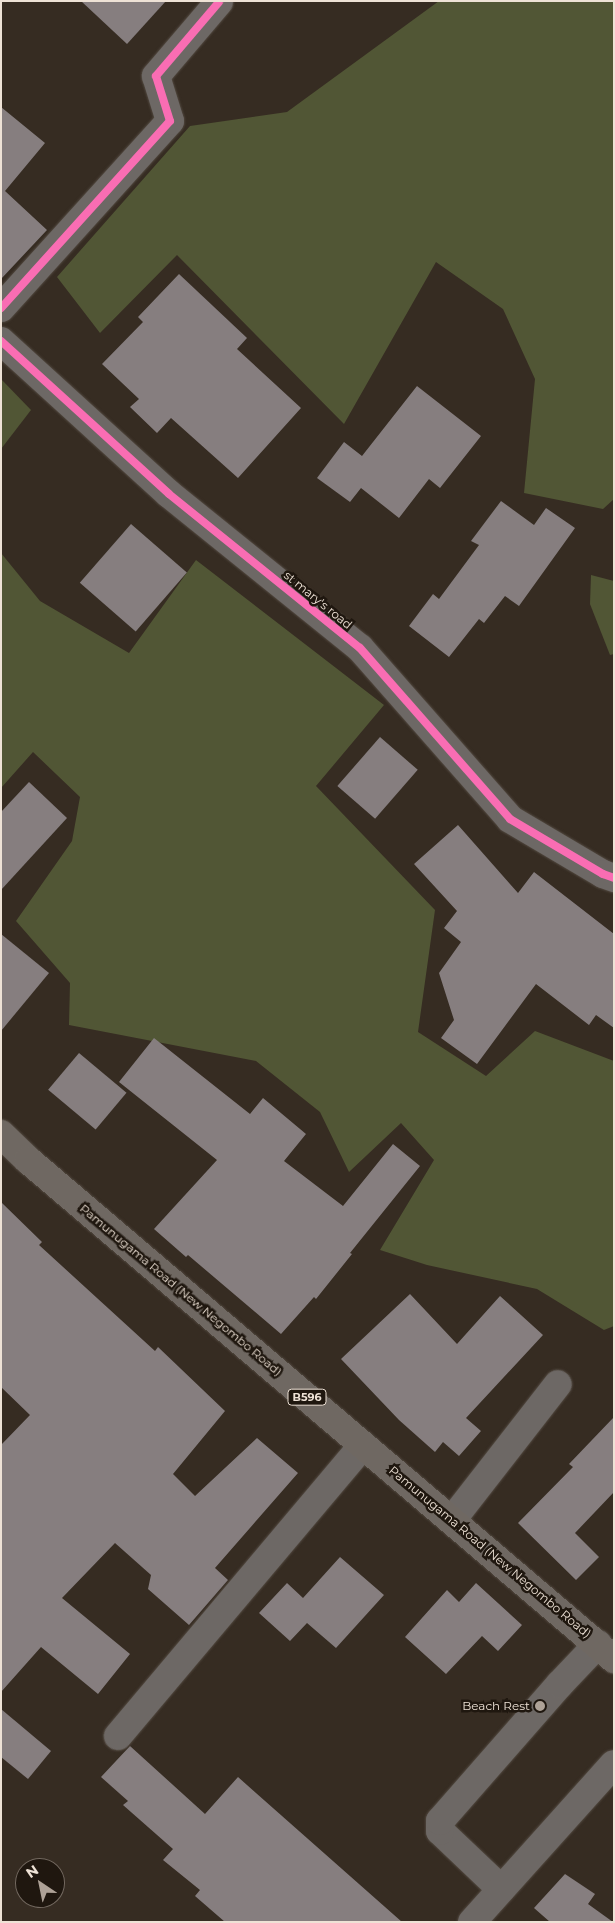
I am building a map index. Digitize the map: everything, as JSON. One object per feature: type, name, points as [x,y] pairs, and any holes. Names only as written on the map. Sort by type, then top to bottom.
[{"type":"main road","name":"Pamunugama Road (New Negombo Road)","points":[[1,1134],[28,1160],[606,1651]]},
{"type":"street","points":[[1,308],[170,121],[156,76],[219,2]]},
{"type":"street","name":"st mary's road","points":[[1,341],[169,494],[360,648],[510,819],[603,874],[614,878]]},
{"type":"street","points":[[452,1520],[558,1384]]},
{"type":"street","points":[[118,1736],[363,1445]]},
{"type":"street","points":[[501,1888],[440,1831],[440,1821],[560,1684],[606,1651]]},
{"type":"street","points":[[472,1922],[614,1764]]},
{"type":"green space","points":[[439,1],[614,1],[614,499],[603,509],[524,493],[535,379],[503,309],[436,262],[344,424],[177,255],[100,333],[57,277],[190,126],[287,112]]},
{"type":"green space","points":[[1,379],[31,410],[1,449]]},
{"type":"green space","points":[[1,553],[40,601],[129,653],[196,560],[384,705],[316,786],[435,910],[418,1032],[486,1076],[535,1031],[614,1061],[614,1326],[604,1330],[537,1289],[427,1265],[380,1250],[434,1160],[401,1123],[349,1172],[320,1112],[256,1061],[69,1025],[70,983],[16,921],[72,841],[80,797],[33,752],[1,788]]},
{"type":"green space","points":[[591,575],[614,581],[614,654],[610,655],[590,604]]},
{"type":"building","points":[[81,1],[166,1],[127,44]]},
{"type":"building","points":[[1,107],[45,143],[5,191],[47,230],[1,279]]},
{"type":"building","points":[[179,274],[247,338],[237,349],[301,408],[238,478],[171,418],[157,433],[130,407],[139,399],[102,364],[143,322],[138,317]]},
{"type":"building","points":[[417,386],[481,436],[440,488],[429,479],[399,518],[361,488],[350,502],[317,478],[344,442],[362,456]]},
{"type":"building","points":[[501,501],[534,525],[546,508],[575,528],[519,606],[505,596],[484,623],[479,619],[449,657],[409,626],[433,594],[439,599],[479,545],[471,541]]},
{"type":"building","points":[[131,524],[187,573],[136,631],[80,583]]},
{"type":"building","points":[[380,737],[418,770],[375,819],[337,786]]},
{"type":"building","points":[[29,782],[67,818],[1,890],[1,812]]},
{"type":"building","points":[[458,825],[518,893],[534,872],[614,934],[614,1028],[596,1015],[589,1025],[536,984],[477,1064],[441,1038],[454,1020],[439,973],[461,942],[444,928],[457,911],[414,864]]},
{"type":"building","points":[[1,934],[49,973],[1,1031]]},
{"type":"building","points":[[154,1038],[250,1114],[263,1098],[306,1134],[284,1161],[343,1206],[393,1144],[420,1166],[350,1253],[352,1254],[316,1299],[314,1297],[281,1334],[188,1255],[186,1257],[154,1229],[217,1160],[119,1082]]},
{"type":"building","points":[[79,1053],[126,1093],[96,1130],[48,1090]]},
{"type":"building","points":[[1,1202],[42,1242],[39,1245],[155,1351],[158,1347],[225,1411],[173,1474],[195,1496],[257,1438],[298,1473],[215,1568],[228,1580],[189,1625],[148,1589],[151,1575],[115,1543],[62,1598],[130,1654],[98,1694],[41,1647],[1,1692],[1,1445],[30,1415],[1,1387]]},
{"type":"building","points":[[410,1294],[457,1344],[500,1296],[543,1335],[466,1418],[481,1431],[459,1456],[443,1442],[435,1452],[399,1420],[341,1359]]},
{"type":"building","points":[[614,1417],[614,1492],[575,1533],[599,1557],[576,1580],[518,1523],[573,1467],[569,1464]]},
{"type":"building","points":[[340,1557],[384,1595],[336,1648],[307,1623],[290,1641],[259,1613],[287,1583],[303,1598]]},
{"type":"building","points":[[476,1583],[522,1625],[498,1651],[482,1636],[446,1674],[405,1637],[447,1590],[459,1602]]},
{"type":"building","points":[[1,1709],[51,1751],[28,1779],[1,1757]]},
{"type":"building","points":[[130,1746],[205,1814],[238,1777],[402,1922],[225,1922],[195,1896],[200,1890],[163,1860],[173,1849],[123,1805],[128,1801],[101,1777]]},
{"type":"building","points":[[565,1874],[595,1894],[588,1904],[613,1922],[550,1922],[534,1908]]},
{"type":"cycle path","points":[[1,308],[170,121],[156,76],[219,2]]},
{"type":"cycle path","points":[[1,341],[169,494],[360,648],[510,819],[603,874],[614,878]]},
{"type":"place","name":"Beach Rest","points":[[540,1706]]}]
